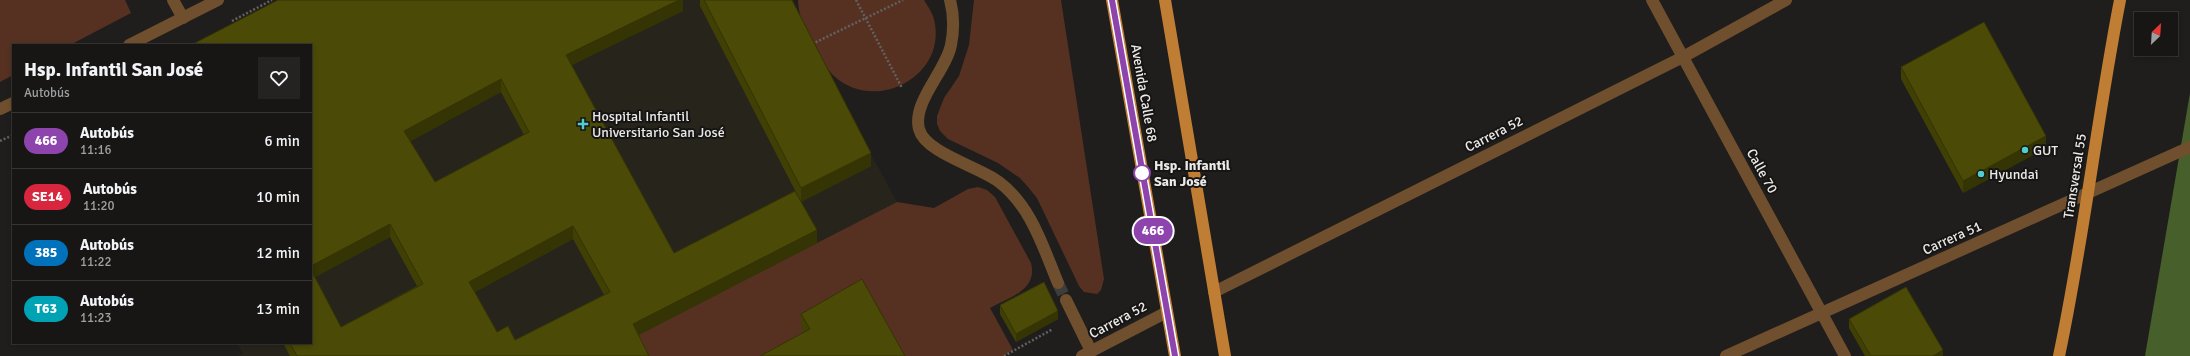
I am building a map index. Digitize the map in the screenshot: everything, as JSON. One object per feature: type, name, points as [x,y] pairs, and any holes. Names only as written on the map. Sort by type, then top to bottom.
[{"type":"main road","name":"Avenida Calle 68","points":[[1112,0],[1175,356]]},
{"type":"main road","points":[[1164,0],[1225,356]]},
{"type":"main road","name":"Transversal 55","points":[[2059,356],[2071,296],[2120,0]]},
{"type":"street","points":[[173,0],[182,18]]},
{"type":"street","points":[[131,44],[218,0]]},
{"type":"street","points":[[950,0],[954,16],[951,46],[944,64],[922,104],[918,118],[919,130],[924,139],[950,156],[998,181],[1012,193],[1031,220],[1058,283]]},
{"type":"street","name":"Calle 70","points":[[1652,0],[1845,356]]},
{"type":"street","name":"Carrera 52","points":[[1214,292],[1683,57],[1786,0]]},
{"type":"street","points":[[0,109],[12,103]]},
{"type":"street","name":"Carrera 51","points":[[1726,356],[2190,147]]},
{"type":"street","points":[[1066,300],[1075,317],[1087,354]]},
{"type":"street","name":"Carrera 52","points":[[1087,354],[1167,312]]},
{"type":"path","points":[[856,0],[918,118]]},
{"type":"path","points":[[808,46],[903,0]]},
{"type":"path","points":[[0,141],[12,135]]},
{"type":"path","points":[[1004,356],[1075,317]]},
{"type":"shaded area","points":[[0,0],[125,0],[131,13],[72,44],[12,44],[12,76],[0,82]]},
{"type":"shaded area","name":"Hospital Infantil Universitario San José","points":[[304,0],[788,0],[897,202],[863,220],[938,356],[238,356],[243,354],[238,344],[312,344],[312,44],[219,44]]},
{"type":"shaded area","points":[[798,0],[924,0],[933,16],[936,37],[931,55],[921,71],[906,82],[889,89],[870,91],[851,87],[834,76],[825,65],[803,24]]},
{"type":"shaded area","points":[[974,0],[1061,0],[1104,279],[1101,290],[1097,294],[1084,292],[1079,286],[1037,198],[1020,178],[998,163],[948,139],[940,131],[937,124],[937,116],[944,98],[959,76],[969,45]]},
{"type":"shaded area","points":[[2190,93],[2190,356],[2145,356]]},
{"type":"shaded area","points":[[978,187],[987,190],[995,197],[1031,263],[1032,272],[1030,280],[1021,292],[990,308],[1013,350],[1003,356],[642,356],[632,338],[897,202],[934,208],[968,189]]},
{"type":"building","points":[[278,0],[679,0],[566,55],[674,253],[795,191],[817,230],[633,324],[649,356],[297,356],[291,344],[312,344],[312,272],[341,327],[423,284],[390,224],[312,265],[312,44],[193,44]],"holes":[[[501,79],[529,132],[435,182],[404,131]],[[573,226],[610,292],[515,340],[508,326],[497,332],[469,282]]]},
{"type":"building","points":[[704,0],[792,0],[871,153],[801,188]]},
{"type":"building","points":[[1984,22],[2046,136],[1963,181],[1901,67]]},
{"type":"building","points":[[862,279],[905,356],[760,356],[810,329],[801,314]]},
{"type":"building","points":[[1044,282],[1058,311],[1016,334],[1000,305]]},
{"type":"building","points":[[1906,287],[1943,350],[1933,356],[1871,356],[1849,319]]},
{"type":"tunnel","points":[[1058,283],[1066,300]]},
{"type":"bus line","name":"466","points":[[1112,0],[1175,356]]},
{"type":"place","name":"Hospital Infantil Universitario San José","points":[[583,124]]},
{"type":"place","name":"GUT","points":[[2025,150]]},
{"type":"place","name":"Hsp. Infantil San José","points":[[1142,173]]},
{"type":"place","name":"Hyundai","points":[[1981,174]]}]
